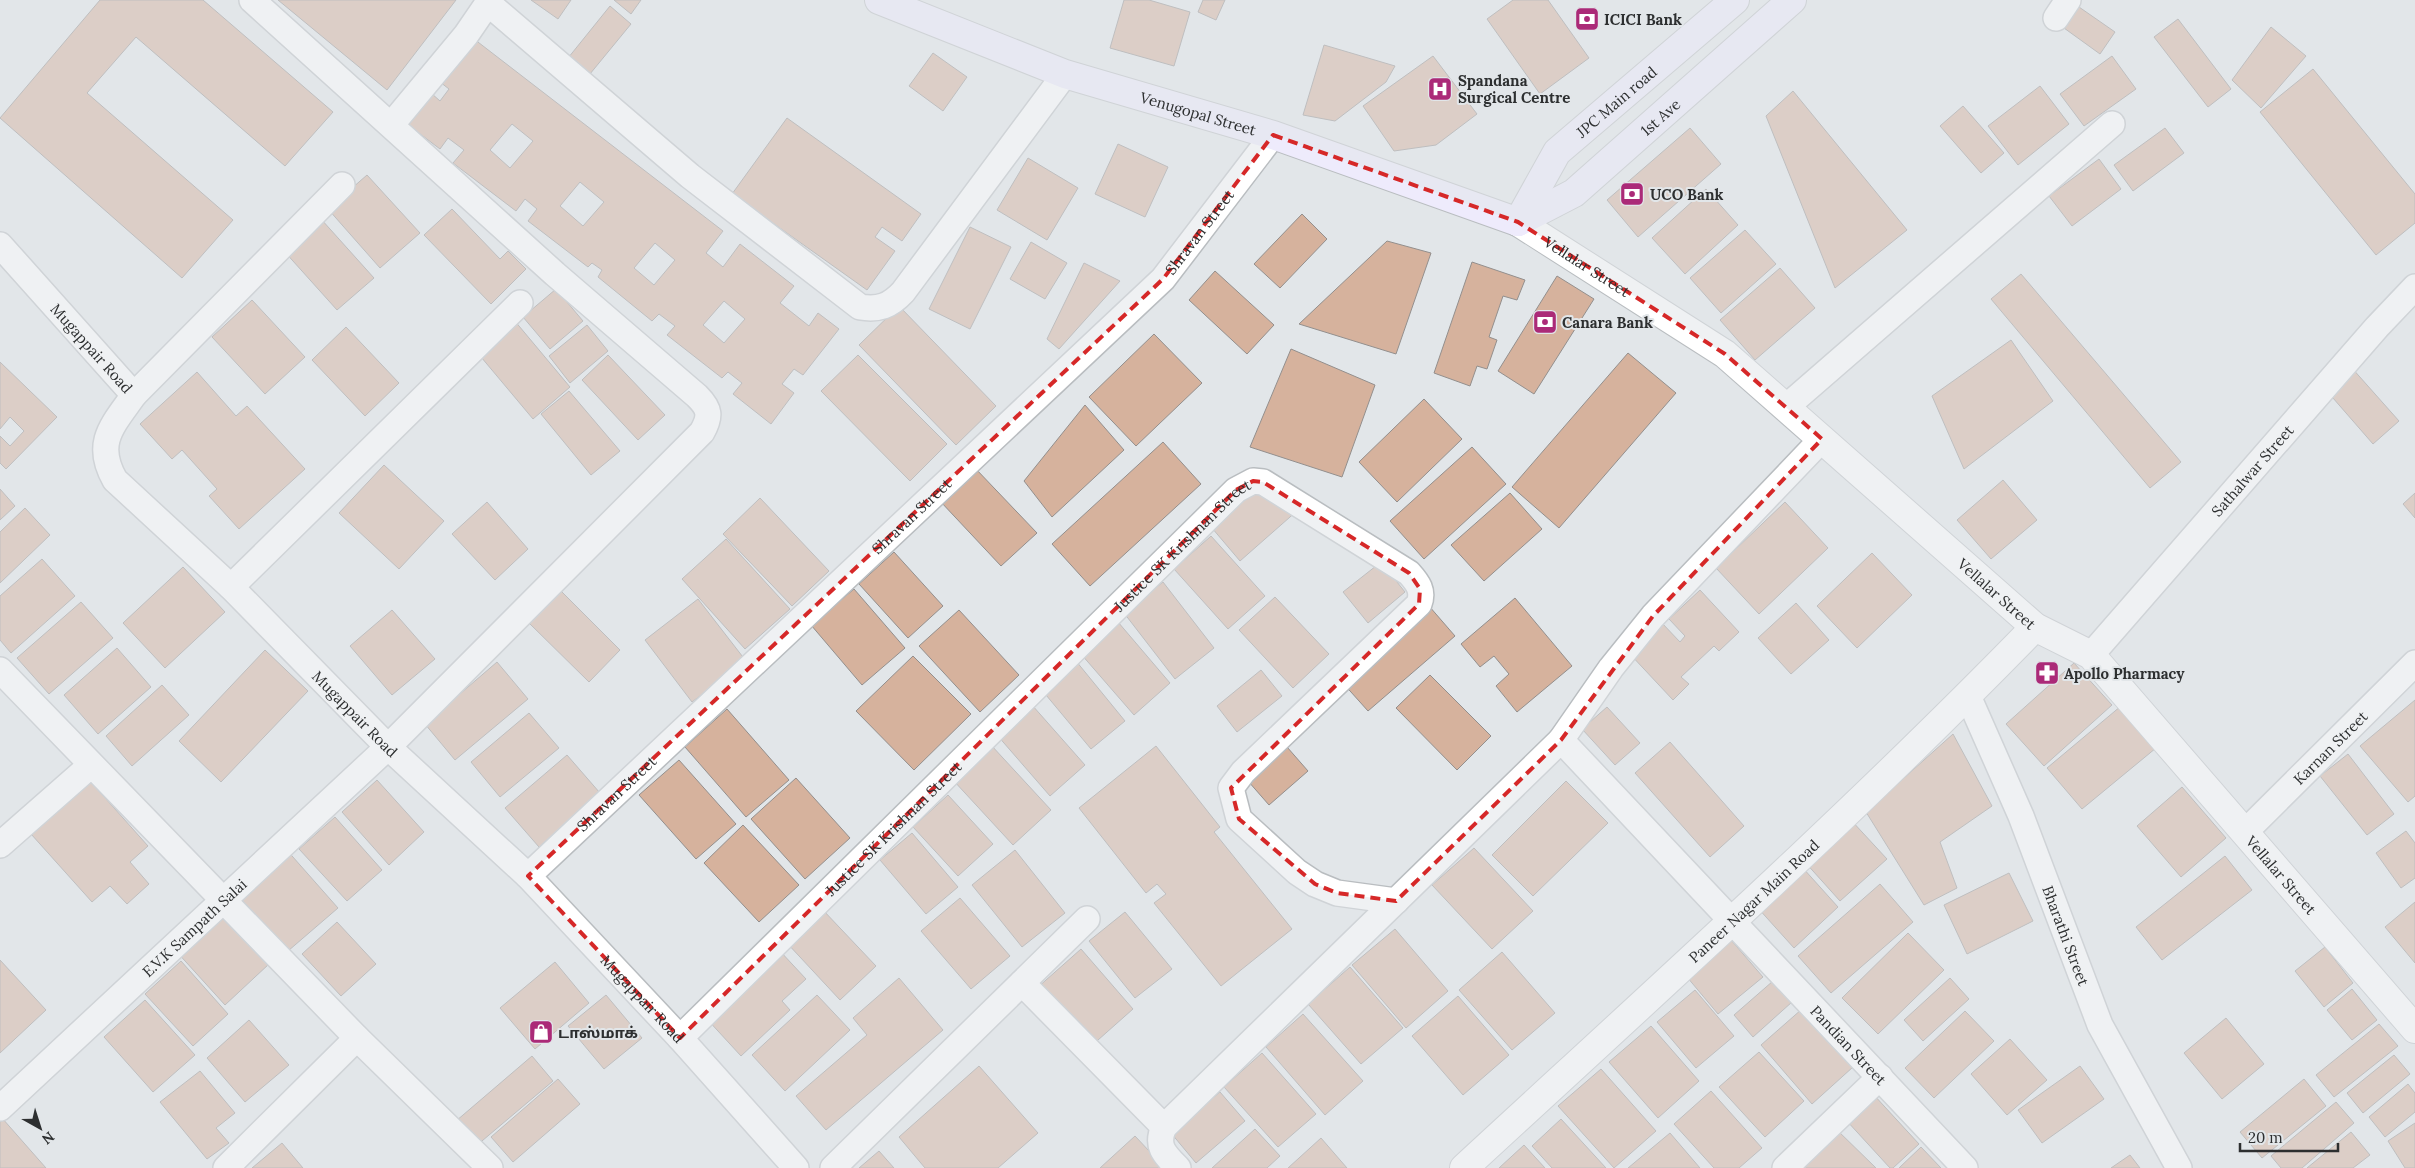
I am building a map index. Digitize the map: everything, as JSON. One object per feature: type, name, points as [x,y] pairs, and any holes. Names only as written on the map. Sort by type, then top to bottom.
[{"type":"main road","name":"Venugopal Street","points":[[879,0],[1065,74],[1273,135],[1518,222]]},
{"type":"main road","name":"JPC Main road","points":[[1518,222],[1557,152],[1735,0]]},
{"type":"main road","name":"1st Ave","points":[[1518,222],[1574,193],[1792,0]]},
{"type":"street","points":[[252,0],[392,124],[490,2],[690,176],[860,307],[870,309],[885,307],[904,292],[1065,74]]},
{"type":"street","name":"E.V.K Sampath Salai","points":[[0,1108],[388,747],[702,432],[709,420],[708,410],[697,396],[555,274],[392,124]]},
{"type":"street","points":[[1786,407],[2112,124]]},
{"type":"street","name":"Shravan Street","points":[[528,876],[1163,279],[1273,135]]},
{"type":"street","points":[[134,395],[342,185]]},
{"type":"street","name":"Vellalar Street","points":[[1518,222],[1725,354],[2035,627],[2091,655],[2415,1029]]},
{"type":"street","name":"Mugappair Road","points":[[0,245],[134,395],[113,425],[105,445],[106,464],[115,480],[231,587],[388,747],[528,876],[680,1038],[796,1168]]},
{"type":"street","name":"Sathalwar Street","points":[[2091,655],[2376,327],[2415,287]]},
{"type":"street","points":[[231,587],[520,303]]},
{"type":"street","points":[[1178,1168],[1163,1152],[1159,1136],[1164,1127],[1561,740],[1611,668],[1653,616],[1822,439]]},
{"type":"street","name":"Justice SK Krishnan Street","points":[[680,1038],[1236,490],[1253,482],[1263,482],[1409,573],[1420,589],[1422,597],[1419,604],[1244,772],[1231,788],[1239,819],[1297,872],[1315,884],[1337,893],[1396,901]]},
{"type":"street","name":"Paneer Nagar Main Road","points":[[1464,1168],[1733,920],[1968,696],[2035,627]]},
{"type":"street","name":"Karnan Street","points":[[2246,832],[2415,662]]},
{"type":"street","points":[[0,670],[357,1038],[490,1168]]},
{"type":"street","name":"Bharathi Street","points":[[1968,696],[2022,816],[2100,1025],[2179,1168]]},
{"type":"street","name":"Pandian Street","points":[[1561,740],[1733,920],[1965,1168]]},
{"type":"street","points":[[0,845],[91,765]]},
{"type":"street","points":[[833,1168],[1087,919]]},
{"type":"street","points":[[1022,983],[1164,1127]]},
{"type":"street","points":[[226,1168],[357,1038]]},
{"type":"street","points":[[1784,1168],[1880,1077]]},
{"type":"highlighted area","points":[[1273,135],[1518,222],[1725,354],[1822,439],[1653,616],[1561,740],[1396,901],[1337,893],[1315,884],[1239,819],[1231,788],[1419,604],[1420,589],[1409,573],[1263,482],[1253,481],[1236,490],[680,1038],[528,876],[1163,279]]},
{"type":"building","points":[[100,0],[203,0],[333,112],[285,166],[136,37],[87,93],[233,220],[182,278],[0,118]]},
{"type":"building","points":[[278,0],[456,0],[387,90]]},
{"type":"building","points":[[531,0],[571,0],[558,19]]},
{"type":"building","points":[[614,0],[641,0],[631,14]]},
{"type":"building","points":[[1124,0],[1149,0],[1190,12],[1174,66],[1110,48]]},
{"type":"building","points":[[1203,0],[1225,0],[1216,20],[1198,12]]},
{"type":"building","points":[[1513,0],[1548,0],[1589,58],[1540,94],[1487,19]]},
{"type":"building","points":[[610,6],[631,24],[585,80],[564,63]]},
{"type":"building","points":[[2079,7],[2115,32],[2100,54],[2064,28]]},
{"type":"building","points":[[2178,19],[2231,89],[2208,107],[2154,37]]},
{"type":"building","points":[[2271,27],[2306,56],[2261,108],[2232,80]]},
{"type":"building","points":[[474,39],[723,231],[706,253],[723,267],[740,244],[794,286],[780,303],[809,326],[818,313],[839,329],[803,375],[794,369],[782,384],[794,393],[771,424],[733,394],[742,383],[728,372],[722,378],[667,335],[675,326],[659,314],[652,321],[598,277],[602,270],[592,263],[588,267],[528,221],[537,209],[525,199],[516,211],[453,163],[464,150],[448,138],[440,149],[407,124],[431,93],[440,101],[449,89],[440,82]],"holes":[[[512,124],[533,141],[510,168],[490,150]],[[580,182],[604,202],[583,226],[560,206]],[[655,243],[675,260],[654,285],[634,268]],[[724,301],[745,319],[724,343],[703,325]]]},
{"type":"building","points":[[1324,45],[1395,66],[1386,82],[1335,121],[1303,115]]},
{"type":"building","points":[[933,53],[967,77],[943,111],[909,86]]},
{"type":"building","points":[[1433,56],[1477,114],[1436,145],[1394,151],[1363,106]]},
{"type":"building","points":[[2112,56],[2136,89],[2084,126],[2060,94]]},
{"type":"building","points":[[2313,69],[2415,194],[2415,223],[2376,255],[2260,112]]},
{"type":"building","points":[[2040,86],[2069,124],[2018,165],[1988,126]]},
{"type":"building","points":[[1793,91],[1907,230],[1835,288],[1766,116]]},
{"type":"building","points":[[1963,106],[2004,153],[1981,173],[1940,126]]},
{"type":"building","points":[[787,118],[921,214],[902,241],[882,227],[875,237],[895,251],[867,290],[732,194]]},
{"type":"building","points":[[1690,128],[1721,164],[1638,237],[1607,200]]},
{"type":"building","points":[[2165,128],[2184,153],[2133,191],[2114,165]]},
{"type":"building","points":[[1118,144],[1168,167],[1145,217],[1095,194]]},
{"type":"building","points":[[1028,158],[1078,188],[1047,240],[997,210]]},
{"type":"building","points":[[2099,159],[2121,189],[2072,226],[2049,196]]},
{"type":"building","points":[[367,175],[420,233],[380,268],[328,209]]},
{"type":"building","points":[[1706,189],[1738,225],[1685,274],[1652,238]]},
{"type":"building","points":[[452,209],[500,259],[508,251],[526,269],[491,304],[424,235]]},
{"type":"building","points":[[1302,214],[1327,239],[1280,288],[1254,264]]},
{"type":"building","points":[[321,219],[374,278],[337,310],[284,251]]},
{"type":"building","points":[[970,227],[1011,247],[970,329],[929,309]]},
{"type":"building","points":[[1745,230],[1776,264],[1721,313],[1690,278]]},
{"type":"building","points":[[1387,241],[1431,253],[1396,354],[1299,324]]},
{"type":"building","points":[[1031,242],[1067,263],[1045,299],[1010,279]]},
{"type":"building","points":[[1472,262],[1525,280],[1517,300],[1503,296],[1489,337],[1497,340],[1487,369],[1477,366],[1470,386],[1434,373]]},
{"type":"building","points":[[1084,263],[1120,281],[1059,349],[1047,339]]},
{"type":"building","points":[[1780,268],[1815,308],[1755,360],[1720,320]]},
{"type":"building","points":[[1215,271],[1274,325],[1247,354],[1189,300]]},
{"type":"building","points":[[2021,274],[2181,462],[2150,488],[1991,299]]},
{"type":"building","points":[[1557,276],[1594,299],[1534,394],[1498,371]]},
{"type":"building","points":[[556,289],[583,321],[550,349],[523,317]]},
{"type":"building","points":[[252,300],[305,357],[265,394],[212,337]]},
{"type":"building","points":[[899,306],[996,406],[956,445],[859,345]]},
{"type":"building","points":[[514,320],[570,387],[533,419],[476,351]]},
{"type":"building","points":[[587,325],[608,351],[570,383],[549,356]]},
{"type":"building","points":[[346,327],[399,383],[365,416],[312,360]]},
{"type":"building","points":[[1154,334],[1202,383],[1136,446],[1089,397]]},
{"type":"building","points":[[2011,340],[2053,401],[1964,469],[1932,396]]},
{"type":"building","points":[[1291,349],[1375,385],[1342,477],[1250,447]]},
{"type":"building","points":[[1628,353],[1676,393],[1559,528],[1512,487]]},
{"type":"building","points":[[608,355],[665,415],[638,440],[582,380]]},
{"type":"building","points":[[858,355],[947,444],[910,481],[821,391]]},
{"type":"building","points":[[0,362],[57,417],[6,469],[0,463],[0,436],[10,446],[24,431],[10,417],[0,429]]},
{"type":"building","points":[[2351,367],[2399,421],[2373,444],[2326,390]]},
{"type":"building","points":[[197,372],[236,416],[247,406],[305,469],[239,529],[209,496],[217,489],[182,450],[172,459],[140,424]]},
{"type":"building","points":[[569,391],[620,451],[591,475],[541,414]]},
{"type":"building","points":[[1424,399],[1462,439],[1397,502],[1359,462]]},
{"type":"building","points":[[1085,405],[1124,450],[1052,517],[1024,481]]},
{"type":"building","points":[[1163,442],[1201,484],[1090,586],[1052,544]]},
{"type":"building","points":[[1472,447],[1506,484],[1424,559],[1390,521]]},
{"type":"building","points":[[384,465],[444,521],[399,569],[339,513]]},
{"type":"building","points":[[975,468],[1037,533],[1001,566],[940,501]]},
{"type":"building","points":[[2003,480],[2037,520],[1991,559],[1957,520]]},
{"type":"building","points":[[1257,488],[1298,510],[1240,561],[1212,528]]},
{"type":"building","points":[[0,489],[15,506],[0,520]]},
{"type":"building","points":[[1510,493],[1542,529],[1484,581],[1451,545]]},
{"type":"building","points":[[2415,493],[2415,518],[2403,504]]},
{"type":"building","points":[[760,498],[829,571],[792,606],[723,534]]},
{"type":"building","points":[[487,502],[528,549],[495,580],[452,534]]},
{"type":"building","points":[[1785,502],[1828,548],[1759,614],[1716,568]]},
{"type":"building","points":[[25,508],[50,535],[0,583],[0,532]]},
{"type":"building","points":[[1211,536],[1265,596],[1228,629],[1174,569]]},
{"type":"building","points":[[726,539],[790,609],[745,649],[682,579]]},
{"type":"building","points":[[894,552],[943,606],[908,638],[859,584]]},
{"type":"building","points":[[1872,553],[1912,595],[1857,648],[1817,606]]},
{"type":"building","points":[[42,559],[75,596],[11,653],[0,640],[0,596]]},
{"type":"building","points":[[1381,562],[1405,592],[1368,623],[1343,592]]},
{"type":"building","points":[[183,567],[225,612],[165,668],[123,623]]},
{"type":"building","points":[[1163,582],[1214,648],[1175,679],[1124,613]]},
{"type":"building","points":[[854,589],[905,648],[862,685],[811,625]]},
{"type":"building","points":[[560,590],[620,650],[589,682],[528,622]]},
{"type":"building","points":[[1700,590],[1739,632],[1719,651],[1714,646],[1681,677],[1689,684],[1673,700],[1629,653],[1661,622],[1680,642],[1685,636],[1669,619]]},
{"type":"building","points":[[1275,597],[1329,654],[1293,688],[1239,630]]},
{"type":"building","points":[[1515,598],[1572,666],[1517,712],[1496,686],[1509,674],[1494,656],[1480,667],[1461,644]]},
{"type":"building","points":[[698,599],[746,661],[692,702],[645,640]]},
{"type":"building","points":[[81,602],[113,638],[49,694],[17,658]]},
{"type":"building","points":[[1796,603],[1829,640],[1791,674],[1758,638]]},
{"type":"building","points":[[1429,606],[1455,636],[1368,711],[1342,682]]},
{"type":"building","points":[[392,610],[435,659],[392,695],[350,646]]},
{"type":"building","points":[[959,610],[1019,675],[980,712],[919,646]]},
{"type":"building","points":[[1118,622],[1170,683],[1134,715],[1081,654]]},
{"type":"building","points":[[117,648],[151,687],[98,734],[64,695]]},
{"type":"building","points":[[265,650],[308,691],[221,782],[179,741]]},
{"type":"building","points":[[913,656],[971,714],[914,770],[856,711]]},
{"type":"building","points":[[1076,661],[1125,721],[1091,749],[1041,689]]},
{"type":"building","points":[[497,662],[528,699],[455,760],[425,724]]},
{"type":"building","points":[[2074,663],[2112,705],[2044,766],[2006,724]]},
{"type":"building","points":[[1261,670],[1282,696],[1237,732],[1217,706]]},
{"type":"building","points":[[1430,675],[1491,736],[1457,770],[1396,708]]},
{"type":"building","points":[[162,685],[189,715],[132,766],[106,736]]},
{"type":"building","points":[[2415,700],[2415,796],[2408,802],[2360,746]]},
{"type":"building","points":[[1032,705],[1085,765],[1050,796],[997,735]]},
{"type":"building","points":[[2121,706],[2156,748],[2082,809],[2047,768]]},
{"type":"building","points":[[1607,707],[1640,743],[1615,765],[1582,729]]},
{"type":"building","points":[[727,709],[789,780],[746,817],[685,747]]},
{"type":"building","points":[[529,713],[559,748],[500,797],[471,762]]},
{"type":"building","points":[[1953,734],[1992,806],[1940,842],[1957,888],[1924,905],[1866,812]]},
{"type":"building","points":[[1670,742],[1744,826],[1710,857],[1635,773]]},
{"type":"building","points":[[991,745],[1051,810],[1013,845],[953,780]]},
{"type":"building","points":[[1156,746],[1220,827],[1214,832],[1292,929],[1221,986],[1154,903],[1166,894],[1157,884],[1146,893],[1079,808]]},
{"type":"building","points":[[1287,747],[1308,771],[1269,805],[1248,781]]},
{"type":"building","points":[[2348,754],[2394,814],[2367,835],[2320,776]]},
{"type":"building","points":[[567,755],[600,793],[539,847],[505,808]]},
{"type":"building","points":[[679,760],[736,824],[696,859],[639,795]]},
{"type":"building","points":[[796,778],[850,838],[805,879],[751,819]]},
{"type":"building","points":[[377,780],[424,832],[389,865],[342,812]]},
{"type":"building","points":[[90,781],[148,846],[130,862],[149,884],[127,904],[110,886],[92,902],[31,834]]},
{"type":"building","points":[[1566,781],[1608,823],[1533,896],[1492,855]]},
{"type":"building","points":[[2182,787],[2226,838],[2181,877],[2137,826]]},
{"type":"building","points":[[948,795],[993,844],[958,876],[913,827]]},
{"type":"building","points":[[335,817],[382,870],[347,901],[299,849]]},
{"type":"building","points":[[1850,819],[1887,859],[1840,901],[1804,861]]},
{"type":"building","points":[[743,825],[799,885],[759,922],[704,863]]},
{"type":"building","points":[[2406,831],[2415,843],[2415,878],[2401,888],[2376,853]]},
{"type":"building","points":[[912,833],[958,887],[926,914],[880,860]]},
{"type":"building","points":[[285,848],[338,908],[288,951],[235,892]]},
{"type":"building","points":[[1474,848],[1533,911],[1492,949],[1432,885]]},
{"type":"building","points":[[1015,850],[1065,913],[1022,947],[972,885]]},
{"type":"building","points":[[2225,856],[2252,890],[2162,960],[2136,927]]},
{"type":"building","points":[[1802,867],[1838,907],[1794,948],[1757,907]]},
{"type":"building","points":[[2009,873],[2033,921],[1967,954],[1944,905]]},
{"type":"building","points":[[1880,884],[1913,922],[1831,993],[1798,956]]},
{"type":"building","points":[[960,898],[1010,956],[971,989],[921,931]]},
{"type":"building","points":[[2415,902],[2415,963],[2385,927]]},
{"type":"building","points":[[822,909],[876,966],[840,1000],[786,942]]},
{"type":"building","points":[[219,911],[269,964],[225,1005],[176,951]]},
{"type":"building","points":[[1125,912],[1172,969],[1135,998],[1089,941]]},
{"type":"building","points":[[337,922],[376,964],[341,996],[302,954]]},
{"type":"building","points":[[1395,929],[1448,991],[1406,1028],[1352,965]]},
{"type":"building","points":[[1908,933],[1944,970],[1878,1034],[1842,998]]},
{"type":"building","points":[[1731,940],[1763,977],[1718,1014],[1687,977]]},
{"type":"building","points":[[2325,947],[2353,983],[2324,1007],[2295,971]]},
{"type":"building","points":[[1081,949],[1133,1009],[1089,1048],[1037,988]]},
{"type":"building","points":[[779,950],[806,979],[782,1001],[790,1010],[741,1056],[706,1018]]},
{"type":"building","points":[[1502,952],[1555,1013],[1512,1050],[1459,990]]},
{"type":"building","points":[[0,960],[46,1010],[0,1053]]},
{"type":"building","points":[[181,961],[228,1014],[193,1046],[145,994]]},
{"type":"building","points":[[555,962],[589,1003],[535,1049],[500,1008]]},
{"type":"building","points":[[1350,967],[1403,1028],[1361,1064],[1308,1004]]},
{"type":"building","points":[[899,978],[943,1030],[826,1130],[796,1096],[867,1035],[853,1018]]},
{"type":"building","points":[[1950,978],[1969,999],[1923,1041],[1904,1020]]},
{"type":"building","points":[[1773,981],[1792,1002],[1753,1037],[1734,1015]]},
{"type":"building","points":[[2352,989],[2377,1020],[2352,1040],[2327,1010]]},
{"type":"building","points":[[1695,990],[1734,1036],[1696,1068],[1657,1022]]},
{"type":"building","points":[[606,995],[642,1038],[604,1069],[568,1026]]},
{"type":"building","points":[[817,995],[850,1030],[785,1091],[752,1055]]},
{"type":"building","points":[[1458,996],[1509,1055],[1463,1095],[1412,1036]]},
{"type":"building","points":[[145,1000],[195,1055],[153,1092],[104,1037]]},
{"type":"building","points":[[1802,1009],[1853,1067],[1812,1104],[1761,1045]]},
{"type":"building","points":[[1965,1011],[1994,1041],[1934,1098],[1905,1068]]},
{"type":"building","points":[[1303,1014],[1363,1081],[1325,1115],[1266,1047]]},
{"type":"building","points":[[2226,1018],[2264,1064],[2222,1099],[2184,1053]]},
{"type":"building","points":[[249,1020],[289,1065],[245,1102],[207,1058]]},
{"type":"building","points":[[2379,1024],[2398,1046],[2334,1097],[2316,1075]]},
{"type":"building","points":[[1651,1026],[1699,1081],[1658,1118],[1609,1062]]},
{"type":"building","points":[[2010,1039],[2047,1080],[2007,1115],[1971,1074]]},
{"type":"building","points":[[1759,1052],[1804,1101],[1765,1137],[1719,1087]]},
{"type":"building","points":[[1262,1053],[1316,1114],[1278,1147],[1224,1087]]},
{"type":"building","points":[[2394,1055],[2410,1074],[2363,1113],[2347,1093]]},
{"type":"building","points":[[532,1056],[553,1081],[476,1146],[456,1121]]},
{"type":"building","points":[[979,1066],[1038,1133],[998,1168],[925,1168],[899,1137]]},
{"type":"building","points":[[2080,1066],[2104,1099],[2042,1143],[2018,1110]]},
{"type":"building","points":[[1601,1069],[1656,1131],[1614,1168],[1558,1106]]},
{"type":"building","points":[[200,1071],[235,1113],[216,1128],[229,1143],[207,1159],[160,1102]]},
{"type":"building","points":[[558,1079],[580,1104],[513,1162],[491,1137]]},
{"type":"building","points":[[2304,1079],[2326,1106],[2262,1158],[2240,1132]]},
{"type":"building","points":[[2408,1084],[2415,1093],[2415,1112],[2385,1137],[2369,1117]]},
{"type":"building","points":[[1711,1091],[1762,1148],[1739,1168],[1714,1168],[1674,1124]]},
{"type":"building","points":[[1220,1092],[1245,1121],[1196,1163],[1171,1133]]},
{"type":"building","points":[[1873,1094],[1919,1144],[1893,1168],[1890,1168],[1846,1120]]},
{"type":"building","points":[[2336,1102],[2354,1123],[2302,1168],[2281,1168],[2271,1156]]},
{"type":"building","points":[[2,1118],[46,1168],[0,1168],[0,1120]]},
{"type":"building","points":[[1561,1119],[1606,1168],[1552,1168],[1532,1146]]},
{"type":"building","points":[[2415,1123],[2415,1168],[2405,1168],[2388,1141]]},
{"type":"building","points":[[1835,1128],[1876,1168],[1795,1168]]},
{"type":"building","points":[[1255,1129],[1280,1156],[1267,1168],[1212,1168]]},
{"type":"building","points":[[2351,1132],[2370,1155],[2353,1168],[2307,1168]]},
{"type":"building","points":[[1670,1133],[1700,1168],[1628,1168]]},
{"type":"building","points":[[1135,1136],[1165,1168],[1100,1168]]},
{"type":"building","points":[[1321,1138],[1347,1168],[1288,1168]]},
{"type":"building","points":[[282,1143],[303,1168],[252,1168]]},
{"type":"building","points":[[1524,1145],[1545,1168],[1499,1168]]},
{"type":"building","points":[[1921,1147],[1941,1168],[1899,1168]]},
{"type":"building","points":[[879,1151],[894,1168],[859,1168]]},
{"type":"building","points":[[2130,1155],[2140,1168],[2111,1168]]},
{"type":"place","name":"ICICI Bank","points":[[1587,19]]},
{"type":"place","name":"Spandana Surgical Centre","points":[[1440,89]]},
{"type":"place","name":"UCO Bank","points":[[1632,194]]},
{"type":"place","name":"Canara Bank","points":[[1545,322]]},
{"type":"place","name":"Apollo Pharmacy","points":[[2047,673]]},
{"type":"place","name":"டாஸ்மாக்","points":[[541,1032]]}]
